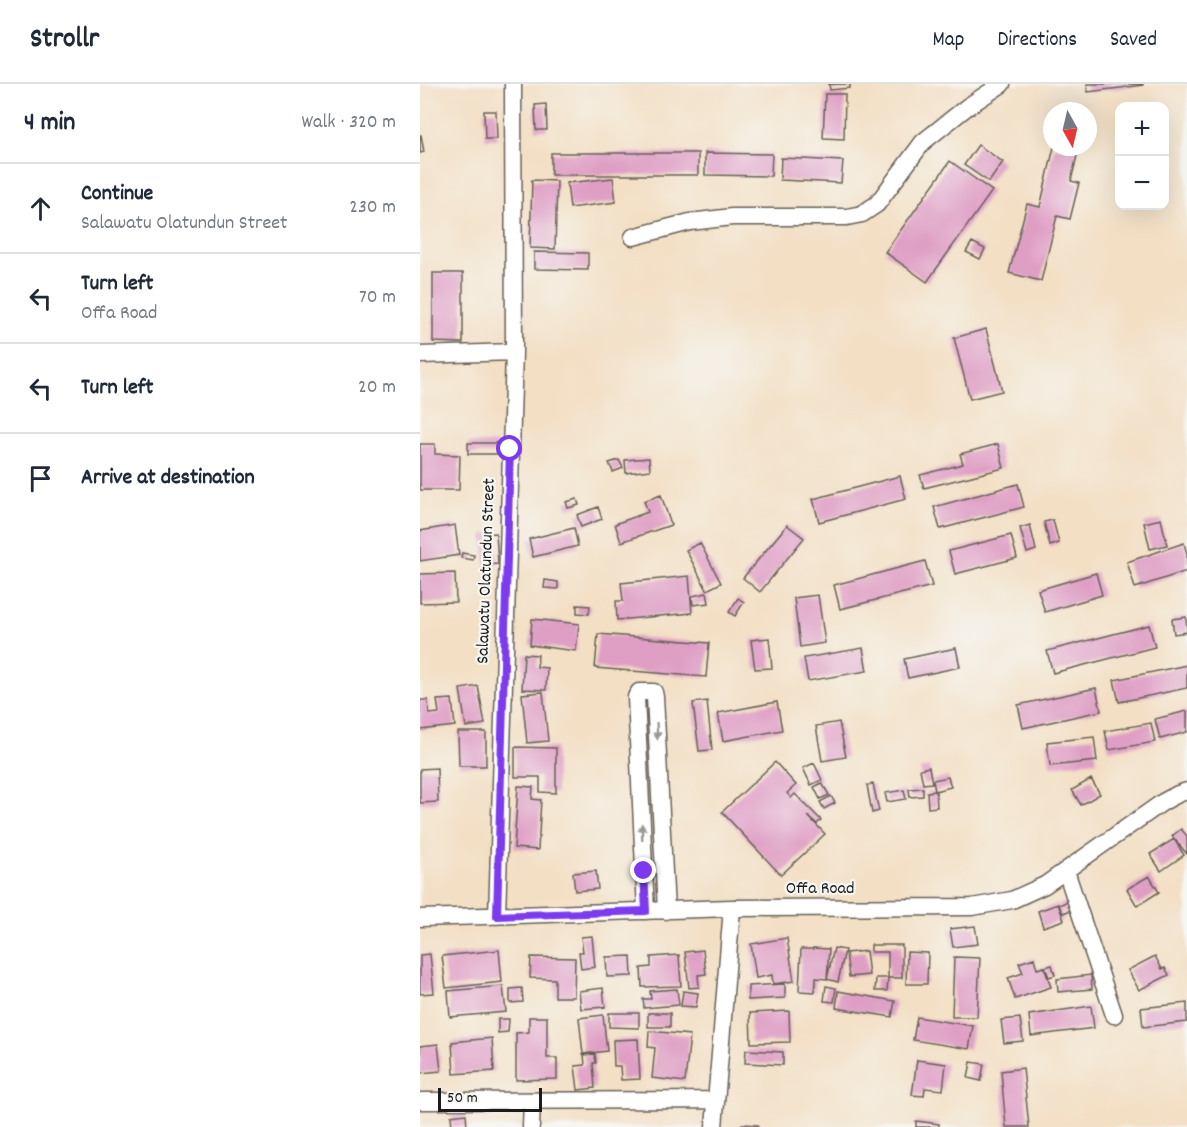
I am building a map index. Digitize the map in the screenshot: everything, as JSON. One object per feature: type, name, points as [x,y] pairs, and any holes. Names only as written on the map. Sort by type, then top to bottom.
[{"type":"street","name":"Salawatu Olatundun Street","points":[[497,916],[514,352],[513,84]]},
{"type":"street","points":[[633,237],[690,222],[732,217],[847,218],[861,214],[877,204],[923,142],[967,107],[1002,84]]},
{"type":"street","points":[[420,355],[514,352]]},
{"type":"street","points":[[646,911],[636,697],[639,692],[654,692],[656,697],[666,911]]},
{"type":"street","points":[[639,766],[659,765]]},
{"type":"street","points":[[640,790],[660,789]]},
{"type":"street","name":"Offa Road","points":[[420,918],[732,908],[972,907],[1012,900],[1045,885],[1163,802],[1187,791]]},
{"type":"street","points":[[644,871],[664,871]]},
{"type":"street","points":[[1066,871],[1114,1015]]},
{"type":"street","points":[[714,1127],[732,908]]},
{"type":"street","points":[[420,1101],[716,1100]]},
{"type":"street","points":[[531,1127],[532,1101]]},
{"type":"building","points":[[829,84],[850,84],[850,88],[830,90]]},
{"type":"building","points":[[1087,84],[1143,84],[1143,85],[1088,92]]},
{"type":"building","points":[[825,94],[845,94],[844,139],[823,138]]},
{"type":"building","points":[[546,104],[547,130],[536,130],[535,105]]},
{"type":"building","points":[[484,111],[496,111],[497,139],[485,139]]},
{"type":"building","points":[[420,135],[424,152],[420,153]]},
{"type":"building","points":[[978,145],[1003,162],[989,182],[964,165]]},
{"type":"building","points":[[551,153],[698,153],[698,175],[551,175]]},
{"type":"building","points":[[705,153],[772,154],[771,176],[705,175]]},
{"type":"building","points":[[1052,156],[1077,156],[1071,181],[1079,183],[1070,219],[1057,216],[1041,281],[1009,273],[1027,204],[1040,207]]},
{"type":"building","points":[[781,158],[843,161],[841,183],[780,180]]},
{"type":"building","points":[[950,161],[992,191],[927,282],[885,252]]},
{"type":"building","points":[[613,178],[616,202],[570,208],[567,183]]},
{"type":"building","points":[[532,180],[557,181],[555,249],[530,248]]},
{"type":"building","points":[[972,242],[985,249],[980,259],[966,252]]},
{"type":"building","points":[[534,252],[588,253],[588,270],[534,269]]},
{"type":"building","points":[[433,273],[463,273],[463,343],[433,342]]},
{"type":"building","points":[[986,329],[1002,391],[970,399],[954,338]]},
{"type":"building","points":[[468,443],[498,443],[498,454],[468,454]]},
{"type":"building","points":[[420,444],[435,444],[435,454],[460,455],[459,490],[420,490]]},
{"type":"building","points":[[998,444],[1004,468],[924,488],[920,475],[963,464],[960,454]]},
{"type":"building","points":[[649,458],[650,470],[626,473],[625,460]]},
{"type":"building","points":[[619,460],[623,468],[613,472],[609,463]]},
{"type":"building","points":[[900,476],[906,499],[819,522],[813,499]]},
{"type":"building","points":[[1018,484],[1024,507],[940,529],[934,507]]},
{"type":"building","points":[[661,495],[671,525],[621,542],[615,524],[648,512],[644,501]]},
{"type":"building","points":[[577,499],[579,505],[568,508],[566,502]]},
{"type":"building","points":[[598,507],[602,519],[581,527],[577,515]]},
{"type":"building","points":[[1161,519],[1167,545],[1150,549],[1144,523]]},
{"type":"building","points":[[1053,520],[1059,543],[1050,546],[1044,522]]},
{"type":"building","points":[[455,525],[459,555],[420,561],[420,531]]},
{"type":"building","points":[[787,525],[804,538],[760,592],[743,578]]},
{"type":"building","points":[[1030,525],[1036,550],[1027,553],[1020,528]]},
{"type":"building","points":[[574,528],[578,546],[533,557],[529,539]]},
{"type":"building","points":[[496,533],[498,564],[485,565],[483,534]]},
{"type":"building","points":[[1011,535],[1017,558],[955,574],[949,551]]},
{"type":"building","points":[[700,543],[721,583],[707,590],[686,550]]},
{"type":"building","points":[[1184,543],[1187,554],[1187,571],[1135,588],[1127,562]]},
{"type":"building","points":[[462,553],[474,555],[473,560],[461,558]]},
{"type":"building","points":[[925,561],[932,586],[840,609],[834,585]]},
{"type":"building","points":[[455,573],[456,602],[420,603],[420,574]]},
{"type":"building","points":[[1096,573],[1102,595],[1045,612],[1038,590]]},
{"type":"building","points":[[689,576],[692,613],[617,620],[616,601],[623,601],[621,583]]},
{"type":"building","points":[[545,580],[558,582],[558,589],[544,588]]},
{"type":"building","points":[[707,593],[709,603],[693,605],[692,596]]},
{"type":"building","points":[[818,595],[825,643],[800,647],[794,598]]},
{"type":"building","points":[[738,598],[744,602],[735,616],[729,612]]},
{"type":"building","points":[[577,605],[590,606],[589,614],[577,613]]},
{"type":"building","points":[[1186,617],[1187,632],[1174,634],[1172,619]]},
{"type":"building","points":[[532,619],[579,624],[576,651],[530,645]]},
{"type":"building","points":[[1149,625],[1155,647],[1053,673],[1047,651]]},
{"type":"building","points":[[598,634],[709,643],[706,677],[595,668]]},
{"type":"building","points":[[769,638],[772,668],[755,669],[751,640]]},
{"type":"building","points":[[863,648],[867,671],[808,681],[804,658]]},
{"type":"building","points":[[956,648],[960,667],[908,678],[904,659]]},
{"type":"building","points":[[524,654],[538,655],[537,667],[547,668],[546,690],[522,689]]},
{"type":"building","points":[[1187,665],[1187,688],[1119,702],[1114,680]]},
{"type":"building","points":[[478,686],[485,724],[466,727],[460,689]]},
{"type":"building","points":[[1096,688],[1101,711],[1023,728],[1018,705]]},
{"type":"building","points":[[543,692],[548,741],[527,743],[522,694]]},
{"type":"building","points":[[452,699],[455,726],[420,730],[420,700],[428,700],[429,714],[439,713],[437,700]]},
{"type":"building","points":[[707,701],[712,750],[699,751],[693,703]]},
{"type":"building","points":[[777,702],[782,730],[723,741],[718,713]]},
{"type":"building","points":[[1187,711],[1187,732],[1160,739],[1155,719]]},
{"type":"building","points":[[839,722],[846,757],[822,761],[816,726]]},
{"type":"building","points":[[1151,723],[1155,742],[1109,750],[1105,731]]},
{"type":"building","points":[[458,732],[486,732],[486,766],[459,766]]},
{"type":"building","points":[[1094,737],[1097,761],[1050,766],[1047,742]]},
{"type":"building","points":[[515,747],[556,748],[556,793],[540,792],[540,777],[515,777]]},
{"type":"building","points":[[775,762],[796,785],[787,793],[791,798],[795,794],[821,820],[817,824],[808,816],[825,834],[781,875],[722,812]]},
{"type":"building","points":[[814,763],[822,780],[811,785],[803,768]]},
{"type":"building","points":[[929,767],[932,783],[923,784],[920,769]]},
{"type":"building","points":[[437,768],[438,802],[420,803],[420,769]]},
{"type":"building","points":[[948,777],[951,787],[935,791],[933,780]]},
{"type":"building","points":[[1091,779],[1100,794],[1081,805],[1072,790]]},
{"type":"building","points":[[822,783],[829,795],[820,799],[814,787]]},
{"type":"building","points":[[873,784],[879,811],[872,813],[867,785]]},
{"type":"building","points":[[518,786],[533,787],[532,799],[541,800],[538,850],[514,848]]},
{"type":"building","points":[[923,788],[923,796],[910,797],[909,789]]},
{"type":"building","points":[[904,790],[906,799],[887,802],[885,793]]},
{"type":"building","points":[[936,791],[937,807],[928,808],[927,792]]},
{"type":"building","points":[[831,796],[835,803],[824,809],[820,802]]},
{"type":"building","points":[[1181,829],[1187,836],[1187,854],[1172,836]]},
{"type":"building","points":[[1174,839],[1184,855],[1161,871],[1150,854]]},
{"type":"building","points":[[596,871],[598,889],[575,891],[573,873]]},
{"type":"building","points":[[1149,876],[1159,892],[1137,906],[1127,889]]},
{"type":"building","points":[[1070,900],[1074,909],[1063,913],[1059,905]]},
{"type":"building","points":[[1058,904],[1064,920],[1043,927],[1038,911]]},
{"type":"building","points":[[975,926],[978,944],[953,947],[950,929]]},
{"type":"building","points":[[592,936],[595,967],[581,969],[579,952],[583,952],[581,937]]},
{"type":"building","points":[[787,938],[794,981],[773,984],[772,975],[756,978],[751,944]]},
{"type":"building","points":[[871,945],[902,945],[902,978],[888,978],[888,952],[871,952]]},
{"type":"building","points":[[834,948],[845,950],[838,982],[827,979]]},
{"type":"building","points":[[801,949],[829,949],[827,979],[816,978],[815,992],[799,991]]},
{"type":"building","points":[[499,950],[502,982],[446,988],[442,956]]},
{"type":"building","points":[[703,950],[706,974],[698,975],[699,987],[689,988],[685,952]]},
{"type":"building","points":[[866,951],[869,975],[849,977],[846,953]]},
{"type":"building","points":[[907,952],[928,953],[927,984],[906,984]]},
{"type":"building","points":[[430,954],[434,993],[420,994],[420,955]]},
{"type":"building","points":[[679,955],[681,986],[642,987],[641,968],[651,967],[651,957]]},
{"type":"building","points":[[631,956],[632,976],[607,977],[606,957]]},
{"type":"building","points":[[1155,956],[1162,969],[1165,968],[1169,975],[1139,990],[1128,970]]},
{"type":"building","points":[[531,957],[575,958],[574,997],[555,997],[555,979],[530,978]]},
{"type":"building","points":[[954,957],[980,958],[977,1017],[952,1017]]},
{"type":"building","points":[[1034,958],[1037,969],[1044,967],[1051,987],[1015,999],[1008,978],[1023,973],[1019,963]]},
{"type":"building","points":[[1052,965],[1055,975],[1049,977],[1045,967]]},
{"type":"building","points":[[1091,975],[1092,989],[1058,992],[1057,979]]},
{"type":"building","points":[[876,978],[888,978],[887,991],[875,991]]},
{"type":"building","points":[[785,984],[785,998],[748,1000],[748,986]]},
{"type":"building","points":[[503,986],[506,1012],[450,1017],[448,991]]},
{"type":"building","points":[[826,986],[836,988],[834,1002],[824,1001]]},
{"type":"building","points":[[522,988],[523,1002],[510,1003],[510,989]]},
{"type":"building","points":[[603,988],[605,1007],[581,1009],[579,991]]},
{"type":"building","points":[[677,989],[679,1005],[644,1008],[643,999],[651,999],[650,991]]},
{"type":"building","points":[[683,991],[698,993],[696,1007],[681,1006]]},
{"type":"building","points":[[838,991],[895,1001],[892,1017],[836,1008]]},
{"type":"building","points":[[1187,1003],[1187,1022],[1143,1027],[1141,1008]]},
{"type":"building","points":[[1091,1006],[1094,1028],[1031,1036],[1029,1015]]},
{"type":"building","points":[[789,1011],[790,1042],[751,1043],[750,1013]]},
{"type":"building","points":[[609,1013],[639,1013],[639,1028],[609,1027]]},
{"type":"building","points":[[648,1013],[670,1013],[670,1027],[648,1027]]},
{"type":"building","points":[[603,1015],[607,1051],[583,1054],[579,1018]]},
{"type":"building","points":[[529,1017],[547,1017],[547,1058],[557,1058],[557,1079],[516,1080],[516,1033],[529,1032]]},
{"type":"building","points":[[917,1017],[973,1026],[969,1049],[913,1040]]},
{"type":"building","points":[[1020,1018],[1023,1041],[1004,1043],[1001,1020]]},
{"type":"building","points":[[498,1019],[509,1019],[508,1032],[498,1033]]},
{"type":"building","points":[[649,1031],[690,1035],[685,1082],[652,1078],[655,1048],[648,1047]]},
{"type":"building","points":[[492,1038],[494,1071],[454,1074],[452,1042]]},
{"type":"building","points":[[638,1039],[640,1079],[621,1080],[620,1066],[614,1066],[613,1040]]},
{"type":"building","points":[[438,1044],[441,1071],[420,1073],[420,1046]]},
{"type":"building","points":[[746,1050],[783,1052],[783,1065],[745,1063]]},
{"type":"building","points":[[595,1054],[596,1063],[593,1063],[595,1088],[578,1090],[575,1066],[585,1065],[584,1055]]},
{"type":"building","points":[[917,1060],[946,1064],[943,1090],[925,1088],[924,1096],[912,1095]]},
{"type":"building","points":[[971,1062],[984,1064],[981,1081],[968,1078]]},
{"type":"building","points":[[1023,1068],[1029,1127],[1006,1127],[1001,1071]]},
{"type":"building","points":[[466,1114],[467,1127],[452,1127],[451,1116]]},
{"type":"building","points":[[916,1121],[939,1124],[939,1127],[916,1127]]},
{"type":"building","points":[[742,1124],[758,1125],[758,1127],[742,1127]]},
{"type":"route","points":[[510,449],[497,916],[646,911],[644,871]]}]
